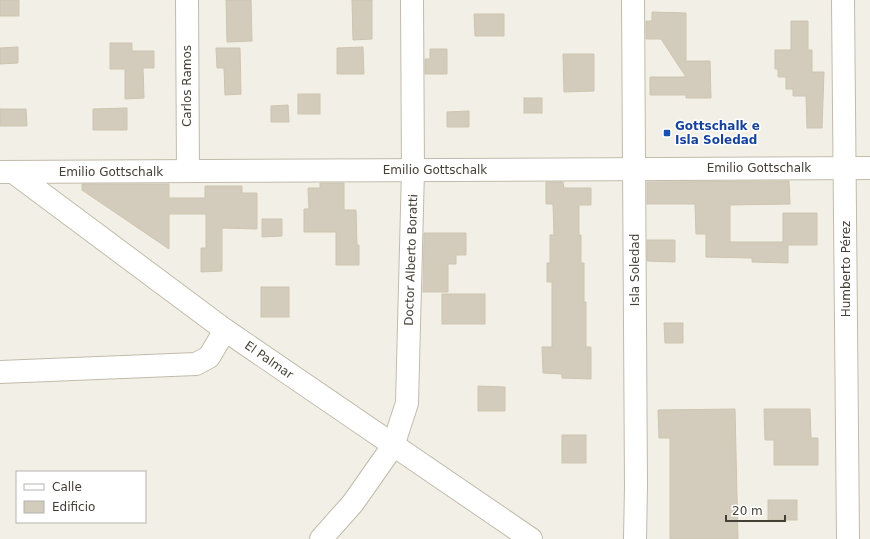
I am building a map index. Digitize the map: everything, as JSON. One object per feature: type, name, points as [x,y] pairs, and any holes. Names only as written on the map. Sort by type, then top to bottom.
[{"type":"street","name":"Carlos Ramos","points":[[187,0],[188,171]]},
{"type":"street","name":"Doctor Alberto Boratti","points":[[321,539],[353,503],[393,446],[406,402],[414,170],[412,0]]},
{"type":"street","name":"Isla Soledad","points":[[632,0],[636,486],[635,539]]},
{"type":"street","name":"Humberto Pérez","points":[[843,0],[848,539]]},
{"type":"street","name":"Emilio Gottschalk","points":[[6,172],[870,168]]},
{"type":"street","name":"El Palmar","points":[[6,172],[225,330],[531,539]]},
{"type":"street","points":[[0,372],[196,364],[209,357],[225,330]]},
{"type":"building","points":[[0,0],[19,0],[19,16],[0,16]]},
{"type":"building","points":[[226,0],[251,0],[252,41],[227,42]]},
{"type":"building","points":[[352,0],[372,0],[372,39],[353,40]]},
{"type":"building","points":[[652,12],[686,13],[686,61],[710,61],[711,98],[686,98],[686,95],[650,95],[650,77],[686,77],[661,39],[646,39],[646,21],[652,21]]},
{"type":"building","points":[[474,14],[504,14],[504,36],[475,36]]},
{"type":"building","points":[[791,21],[808,21],[808,50],[812,50],[812,72],[824,72],[822,128],[807,128],[806,96],[793,96],[793,89],[786,89],[786,77],[778,77],[778,69],[775,69],[775,50],[791,50]]},
{"type":"building","points":[[110,43],[132,43],[132,51],[154,51],[154,68],[143,68],[144,98],[125,99],[125,69],[110,69]]},
{"type":"building","points":[[18,47],[18,63],[0,64],[0,48]]},
{"type":"building","points":[[363,47],[364,74],[337,74],[337,48]]},
{"type":"building","points":[[216,48],[240,48],[241,94],[225,95],[224,68],[217,68]]},
{"type":"building","points":[[430,49],[447,49],[447,74],[425,74],[425,59],[430,59]]},
{"type":"building","points":[[563,54],[594,54],[594,91],[564,92]]},
{"type":"building","points":[[298,94],[320,94],[320,114],[298,114]]},
{"type":"building","points":[[524,98],[542,98],[542,113],[524,113]]},
{"type":"building","points":[[288,105],[289,122],[271,122],[271,106]]},
{"type":"building","points":[[127,108],[127,130],[93,130],[93,109]]},
{"type":"building","points":[[0,109],[26,109],[27,126],[0,126]]},
{"type":"building","points":[[469,111],[469,127],[447,127],[447,112]]},
{"type":"building","points":[[789,181],[790,204],[730,205],[730,242],[783,242],[783,213],[817,213],[817,245],[788,245],[788,263],[752,262],[752,258],[706,257],[706,234],[696,234],[695,204],[647,204],[647,182]]},
{"type":"building","points":[[546,182],[563,182],[564,188],[591,188],[591,205],[579,205],[579,235],[581,235],[581,263],[584,263],[586,347],[591,347],[591,379],[562,378],[562,374],[543,373],[542,347],[552,347],[552,282],[547,282],[547,263],[550,263],[550,235],[554,235],[553,204],[546,204]]},
{"type":"building","points":[[320,183],[344,183],[344,210],[356,210],[359,265],[336,265],[336,232],[304,232],[304,209],[309,209],[308,188],[320,188]]},
{"type":"building","points":[[82,184],[169,184],[169,198],[205,198],[205,186],[242,186],[242,193],[257,193],[257,229],[222,228],[222,271],[201,272],[201,248],[206,248],[206,214],[169,214],[169,249],[82,190]]},
{"type":"building","points":[[262,219],[282,219],[282,236],[262,237]]},
{"type":"building","points":[[424,233],[466,233],[466,255],[456,255],[456,264],[448,264],[448,292],[423,292]]},
{"type":"building","points":[[647,240],[675,240],[675,262],[647,261]]},
{"type":"building","points":[[261,287],[289,287],[289,317],[261,317]]},
{"type":"building","points":[[442,294],[485,294],[485,324],[442,324]]},
{"type":"building","points":[[664,323],[683,323],[683,343],[665,343]]},
{"type":"building","points":[[478,386],[505,387],[505,411],[478,411]]},
{"type":"building","points":[[735,409],[738,539],[670,539],[670,438],[659,438],[658,410]]},
{"type":"building","points":[[764,409],[810,409],[811,438],[818,438],[818,465],[774,465],[774,440],[765,440]]},
{"type":"building","points":[[562,435],[586,435],[586,463],[562,463]]},
{"type":"building","points":[[768,500],[797,500],[797,520],[768,520]]},
{"type":"place","name":"Gottschalk e Isla Soledad","points":[[667,133]]}]
